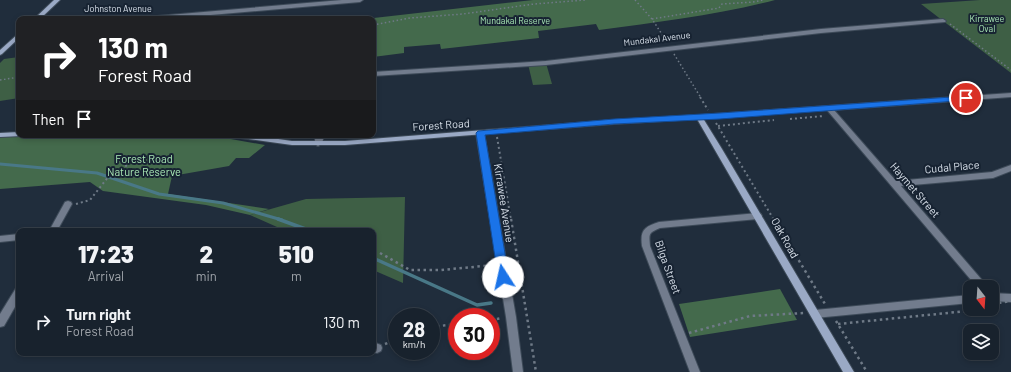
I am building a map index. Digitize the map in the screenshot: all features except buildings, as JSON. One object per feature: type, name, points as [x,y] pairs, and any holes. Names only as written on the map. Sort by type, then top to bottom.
[{"type":"street","points":[[40,16],[57,0]]},
{"type":"street","name":"Johnston Avenue","points":[[180,16],[360,0]]},
{"type":"street","name":"Mundakal Avenue","points":[[376,74],[546,63],[821,30],[943,21]]},
{"type":"street","points":[[0,53],[16,38]]},
{"type":"street","name":"Forest Road","points":[[255,138],[292,143],[318,144],[1011,95]]},
{"type":"street","name":"Haymet Street","points":[[830,109],[977,280]]},
{"type":"street","name":"Oak Road","points":[[699,117],[849,372]]},
{"type":"street","name":"Kirrawee Avenue","points":[[480,133],[511,317],[518,372]]},
{"type":"street","points":[[0,135],[16,134]]},
{"type":"street","points":[[318,144],[319,138]]},
{"type":"street","name":"Cudal Place","points":[[894,184],[993,175],[1011,168]]},
{"type":"street","points":[[55,228],[68,204]]},
{"type":"street","name":"Bilga Street","points":[[694,372],[646,246],[645,240],[647,232],[659,225],[758,216]]},
{"type":"street","points":[[0,239],[16,237]]},
{"type":"street","points":[[0,324],[16,296]]},
{"type":"street","points":[[814,313],[963,299]]},
{"type":"street","points":[[999,300],[1011,300]]},
{"type":"path","points":[[376,24],[410,18],[462,14],[534,4],[585,0]]},
{"type":"path","points":[[635,0],[652,19],[867,372]]},
{"type":"path","points":[[652,19],[719,8],[722,4],[730,2],[740,4],[764,0]]},
{"type":"path","points":[[943,21],[1011,70]]},
{"type":"path","points":[[0,80],[16,77]]},
{"type":"path","points":[[496,132],[536,372]]},
{"type":"path","points":[[68,204],[82,204],[90,200],[109,176],[126,169],[127,162]]},
{"type":"path","points":[[380,253],[410,270],[441,270],[501,264]]},
{"type":"path","points":[[999,300],[1011,300]]},
{"type":"path","points":[[837,324],[963,311]]},
{"type":"path","points":[[680,335],[750,316],[814,313]]},
{"type":"green space","name":"Mundakal Reserve","points":[[533,0],[775,0],[709,14],[599,30],[596,24],[538,31],[539,38],[441,49],[440,44],[404,47],[404,53],[376,57],[376,18]]},
{"type":"green space","name":"Kirrawee Oval","points":[[980,0],[1011,0],[1011,73],[921,4]]},
{"type":"green space","points":[[16,57],[16,98],[0,101],[0,63],[4,59]]},
{"type":"green space","points":[[546,63],[552,84],[533,85],[528,64]]},
{"type":"green space","name":"Forest Road Nature Reserve","points":[[16,136],[16,138],[225,138],[265,145],[249,158],[236,158],[229,166],[172,176],[168,194],[269,209],[250,215],[206,205],[103,191],[90,182],[0,189],[0,137]]},
{"type":"green space","points":[[405,197],[403,283],[376,271],[376,228],[279,228],[250,215],[306,199]]},
{"type":"green space","points":[[780,289],[797,320],[690,337],[679,304]]},
{"type":"waterway","points":[[0,164],[97,173],[159,194],[223,203],[282,220]]},
{"type":"waterway","points":[[278,219],[303,228]]},
{"type":"waterway","points":[[376,259],[477,305],[491,303]]},
{"type":"route","points":[[503,277],[480,133],[614,122],[830,109],[966,98]]}]
